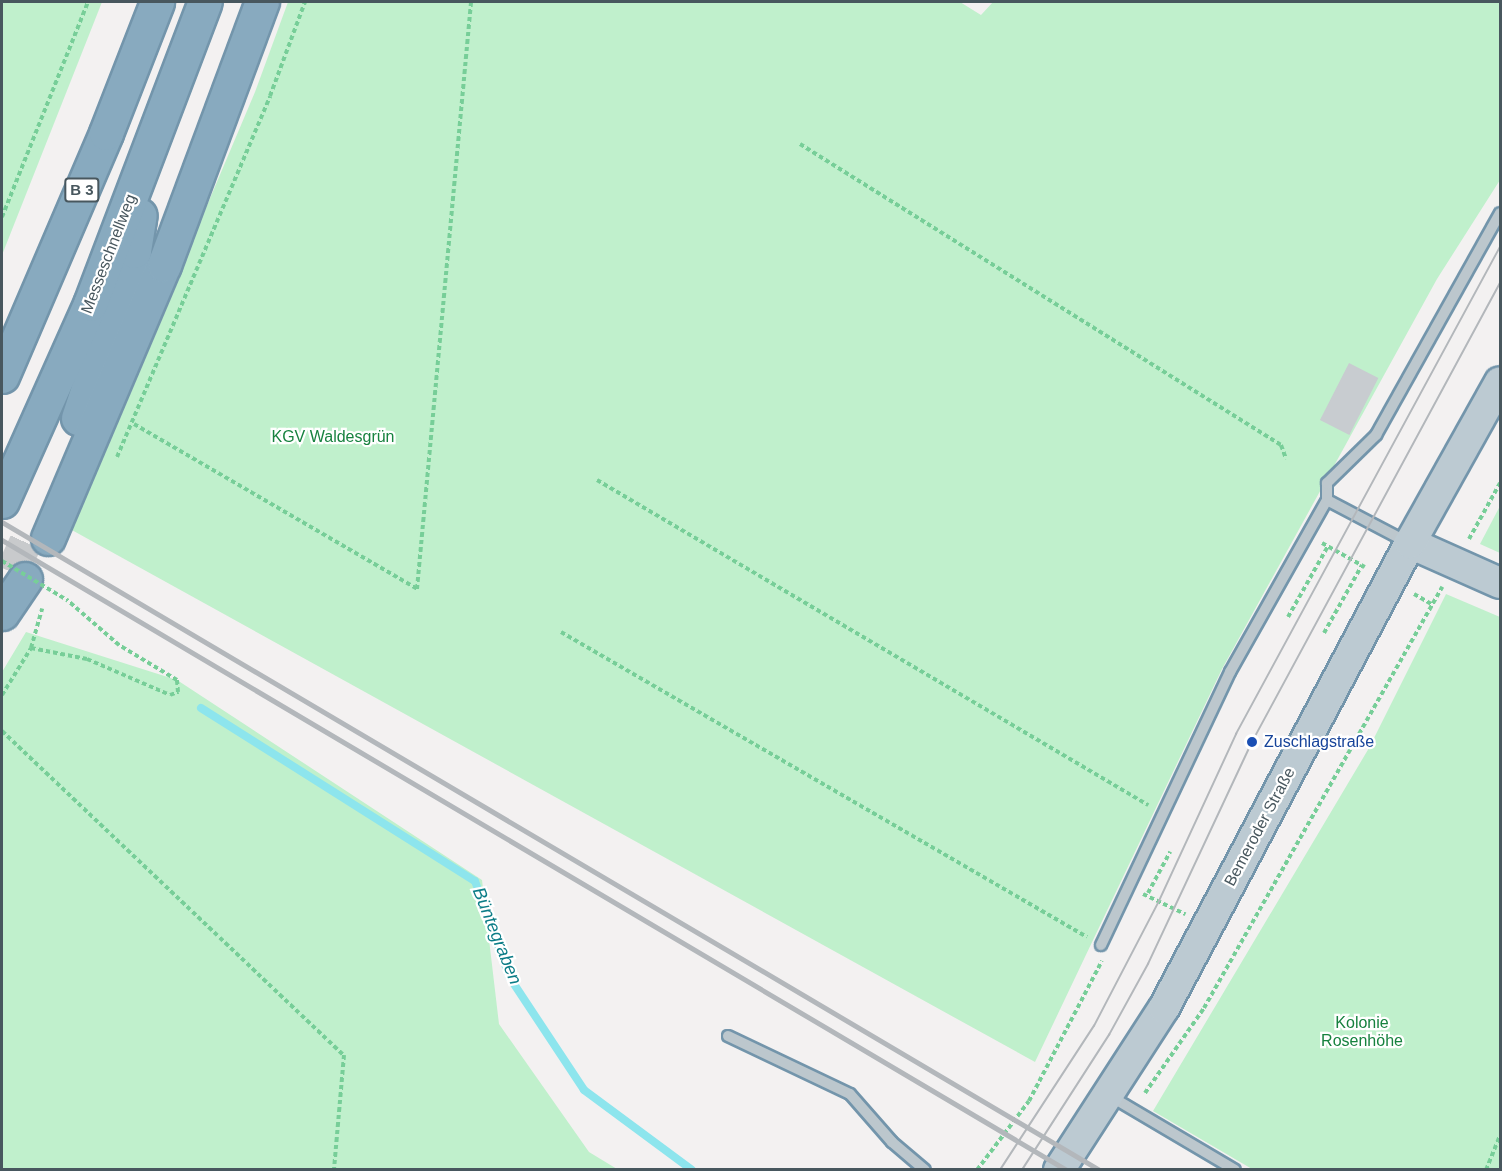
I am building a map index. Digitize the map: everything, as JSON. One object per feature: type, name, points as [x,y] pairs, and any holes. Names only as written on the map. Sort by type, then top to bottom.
[{"type":"highway","name":"B 3","points":[[2,376],[101,144],[157,2]]},
{"type":"highway","name":"Messeschnellweg","points":[[2,501],[90,304],[205,2]]},
{"type":"highway","points":[[150,148],[134,251],[40,533],[164,265],[262,2]]},
{"type":"highway","points":[[2,613],[17,582]]},
{"type":"main road","name":"Bemeroder Straße","points":[[1059,1170],[1121,1104],[1164,1008],[1410,543],[1500,382]]},
{"type":"main road","points":[[1410,543],[1500,584]]},
{"type":"lane","points":[[1101,945],[1230,672],[1327,500],[1327,483],[1376,435],[1500,213]]},
{"type":"lane","points":[[1327,500],[1410,543]]},
{"type":"lane","points":[[728,1035],[850,1094],[892,1142],[925,1170]]},
{"type":"lane","points":[[1121,1104],[1235,1170]]},
{"type":"path","points":[[2,217],[88,2]]},
{"type":"path","points":[[134,424],[417,589],[471,2]]},
{"type":"path","points":[[800,144],[1281,445],[1286,459]]},
{"type":"path","points":[[597,480],[1162,813]]},
{"type":"path","points":[[1121,1104],[1204,1008],[1500,483]]},
{"type":"path","points":[[1288,616],[1328,546]]},
{"type":"path","points":[[1324,633],[1362,565]]},
{"type":"path","points":[[17,582],[67,600],[119,645],[177,680],[178,692],[170,695],[87,659],[31,648]]},
{"type":"path","points":[[2,695],[31,648],[17,582]]},
{"type":"path","points":[[561,632],[1101,945],[1102,964],[1029,1101],[977,1170]]},
{"type":"path","points":[[2,731],[344,1055],[334,1170]]},
{"type":"path","points":[[1147,896],[1170,852]]},
{"type":"path","points":[[1486,1170],[1500,1136]]},
{"type":"green space","points":[[2,2],[102,2],[2,255]]},
{"type":"green space","name":"KGV Waldesgrün","points":[[288,2],[960,2],[981,15],[993,2],[1500,2],[1500,180],[1437,279],[1222,669],[1035,1062],[70,529],[255,92]]},
{"type":"green space","points":[[1500,506],[1500,553],[1480,544]]},
{"type":"green space","name":"Kolonie Rosenhöhe","points":[[1446,594],[1500,617],[1500,1169],[1252,1169],[1153,1111],[1369,748]]},
{"type":"green space","points":[[26,632],[177,680],[482,880],[499,1024],[589,1152],[617,1169],[2,1169],[2,672]]},
{"type":"building","points":[[1349,363],[1378,378],[1349,435],[1320,420]]},
{"type":"waterway","name":"Büntegraben","points":[[201,708],[475,881],[510,978],[584,1090],[692,1170]]},
{"type":"tunnel","points":[[12,572],[32,528]]},
{"type":"tram line","points":[[1000,1170],[1094,1026],[1159,901],[1236,734],[1500,247]]},
{"type":"tram line","points":[[1022,1170],[1109,1035],[1148,964],[1252,742],[1500,283]]},
{"type":"railway","points":[[2,522],[1100,1170]]},
{"type":"railway","points":[[2,540],[1067,1170]]},
{"type":"place","name":"Zuschlagstraße","points":[[1252,742]]}]
